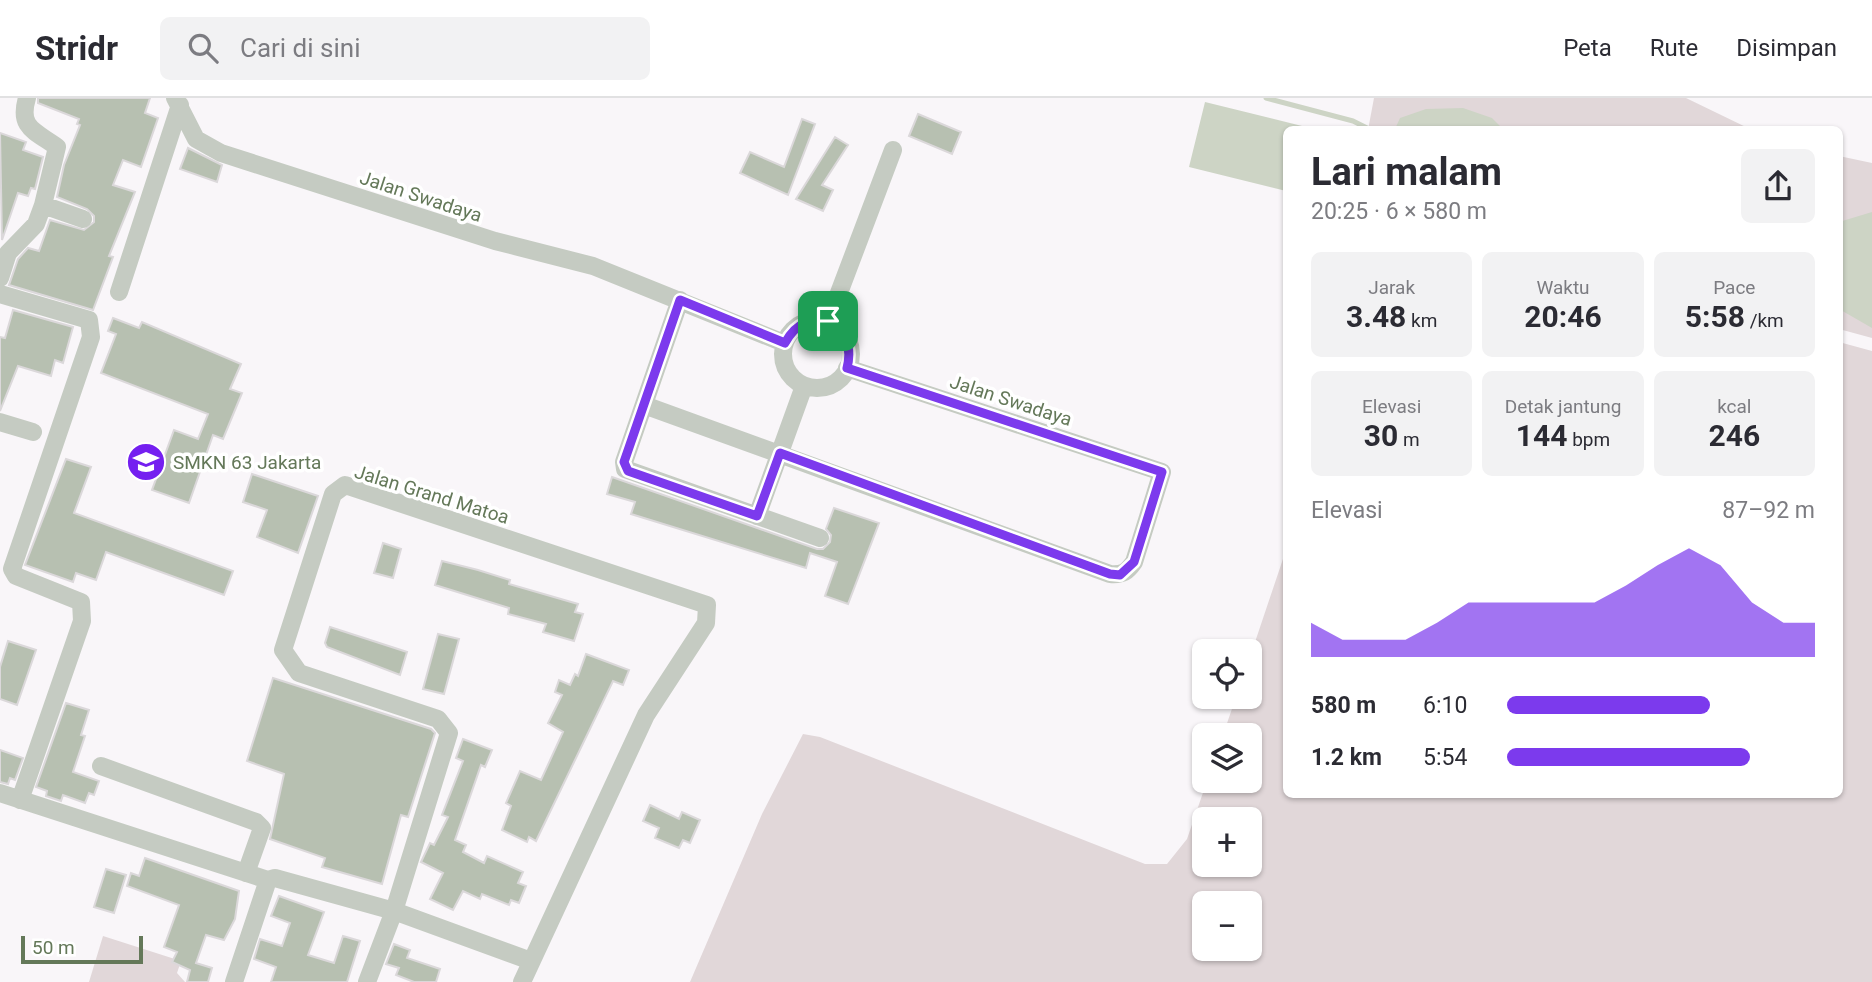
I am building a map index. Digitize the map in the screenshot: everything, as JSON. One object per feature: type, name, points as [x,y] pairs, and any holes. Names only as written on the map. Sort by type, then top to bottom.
[{"type":"street","points":[[0,278],[8,253],[36,224],[57,147],[26,124],[22,114],[27,98]]},
{"type":"street","points":[[119,292],[177,101]]},
{"type":"street","name":"Jalan Swadaya","points":[[177,101],[196,139],[221,153],[483,237],[593,266],[785,343]]},
{"type":"street","points":[[828,321],[893,150]]},
{"type":"street","points":[[43,205],[83,219]]},
{"type":"street","points":[[0,294],[89,320],[91,337],[12,569],[16,576],[81,603],[82,621],[20,800]]},
{"type":"street","points":[[680,300],[624,462],[625,469],[820,538]]},
{"type":"street","points":[[828,321],[840,329],[848,340],[850,354],[847,368],[840,378],[829,385],[804,386],[786,368],[783,356],[785,343],[791,332],[801,323],[828,321]]},
{"type":"street","name":"Jalan Swadaya","points":[[780,453],[1110,574],[1120,575],[1134,562],[1162,472],[847,368]]},
{"type":"street","points":[[757,516],[804,386]]},
{"type":"street","points":[[644,405],[780,453]]},
{"type":"street","points":[[0,422],[33,432]]},
{"type":"street","name":"Jalan Grand Matoa","points":[[367,982],[394,911],[449,733],[438,719],[299,673],[283,650],[333,494],[345,485],[707,605],[706,623],[646,715],[522,982]]},
{"type":"street","points":[[101,766],[256,822],[262,828],[246,873]]},
{"type":"street","points":[[0,793],[268,880],[275,878],[394,911],[531,961]]},
{"type":"street","points":[[233,982],[268,880]]},
{"type":"shaded area","points":[[1374,98],[1686,98],[1744,126],[1369,126]]},
{"type":"shaded area","points":[[1205,102],[1302,126],[1283,126],[1283,190],[1189,167]]},
{"type":"shaded area","points":[[1463,108],[1492,118],[1500,126],[1396,126],[1400,118],[1426,109]]},
{"type":"shaded area","points":[[1843,157],[1872,163],[1872,338],[1843,330]]},
{"type":"shaded area","points":[[1872,212],[1872,328],[1843,311],[1843,221]]},
{"type":"shaded area","points":[[1843,343],[1872,351],[1872,982],[690,982],[762,814],[803,734],[820,737],[1145,864],[1167,864],[1187,839],[1192,824],[1192,877],[1262,877],[1262,807],[1198,807],[1203,793],[1262,793],[1262,723],[1227,723],[1232,709],[1262,709],[1262,639],[1256,639],[1283,559],[1283,798],[1843,798]]},
{"type":"shaded area","points":[[103,936],[181,961],[177,973],[185,982],[89,982]]},
{"type":"building","points":[[38,98],[150,98],[145,113],[158,118],[141,167],[123,160],[113,185],[135,192],[109,256],[113,257],[93,310],[9,285],[18,259],[28,248],[39,251],[50,220],[84,230],[94,222],[94,216],[87,209],[57,197],[64,165],[80,125],[77,124],[79,119],[38,103]]},
{"type":"building","points":[[918,114],[961,132],[952,154],[909,136]]},
{"type":"building","points":[[802,119],[815,124],[788,195],[740,173],[750,152],[784,167]]},
{"type":"building","points":[[0,133],[26,142],[23,150],[43,157],[35,189],[31,188],[28,196],[18,193],[2,240]]},
{"type":"building","points":[[835,137],[848,145],[822,185],[833,190],[823,211],[796,199]]},
{"type":"building","points":[[188,148],[222,165],[217,182],[180,169]]},
{"type":"building","points":[[13,310],[73,327],[63,363],[55,360],[51,376],[18,366],[0,411],[0,337],[5,338]]},
{"type":"building","points":[[113,318],[139,328],[142,322],[241,364],[230,389],[242,393],[223,439],[213,435],[189,503],[152,490],[174,430],[198,439],[208,414],[101,373],[116,334],[108,331]]},
{"type":"building","points":[[66,459],[91,467],[74,513],[233,571],[224,595],[106,552],[96,580],[76,573],[73,582],[25,565]]},
{"type":"building","points":[[252,474],[318,496],[298,553],[257,537],[267,510],[243,502]]},
{"type":"building","points":[[612,477],[817,549],[823,549],[830,542],[831,535],[826,529],[834,508],[879,523],[848,604],[825,596],[837,562],[810,553],[806,568],[631,514],[635,502],[607,494]]},
{"type":"building","points":[[383,543],[401,549],[393,578],[374,573]]},
{"type":"building","points":[[442,561],[510,580],[509,584],[578,604],[575,612],[583,614],[574,641],[543,632],[546,624],[508,614],[509,608],[435,585]]},
{"type":"building","points":[[330,627],[407,652],[400,675],[327,647],[325,643]]},
{"type":"building","points":[[438,634],[459,639],[444,694],[423,689]]},
{"type":"building","points":[[8,641],[36,650],[17,705],[0,699],[0,667]]},
{"type":"building","points":[[586,654],[629,670],[623,685],[613,681],[536,841],[529,837],[527,842],[502,830],[511,806],[506,803],[520,771],[541,780],[563,732],[548,723],[562,695],[555,692],[559,680],[570,685],[575,674],[578,676]]},
{"type":"building","points":[[273,678],[431,729],[435,733],[408,817],[401,815],[382,884],[322,867],[325,858],[270,839],[284,774],[247,761]]},
{"type":"building","points":[[66,703],[89,710],[81,735],[85,736],[73,772],[99,781],[94,795],[89,793],[85,803],[63,795],[61,801],[46,796],[47,791],[36,787]]},
{"type":"building","points":[[463,739],[492,750],[485,767],[481,765],[455,840],[466,845],[463,852],[484,863],[487,856],[523,872],[518,883],[526,886],[519,903],[511,900],[509,905],[482,894],[480,899],[463,891],[453,910],[430,899],[443,873],[421,862],[430,843],[434,845],[448,817],[442,815],[463,761],[456,758]]},
{"type":"building","points":[[0,750],[23,758],[15,780],[10,778],[8,784],[0,782]]},
{"type":"building","points":[[650,805],[679,819],[682,812],[700,820],[690,843],[683,840],[679,848],[655,838],[659,828],[643,821]]},
{"type":"building","points":[[145,858],[239,891],[235,919],[224,940],[206,935],[196,963],[212,968],[208,982],[187,982],[190,970],[172,962],[177,952],[164,947],[179,905],[127,886],[131,873],[139,876]]},
{"type":"building","points":[[106,869],[126,875],[114,913],[94,907]]},
{"type":"building","points":[[279,896],[324,912],[308,955],[334,963],[343,936],[360,941],[347,982],[271,982],[276,967],[254,959],[260,939],[282,946],[290,923],[271,916]]},
{"type":"building","points":[[394,944],[410,950],[407,958],[440,969],[436,982],[414,982],[396,975],[399,968],[386,964]]},
{"type":"waterway","points":[[1266,98],[1363,126]]},
{"type":"place","name":"SMKN 63 Jakarta","points":[[146,462]]},
{"type":"route","points":[[680,300],[785,343],[791,332],[801,323],[828,321],[840,329],[848,340],[850,354],[847,368],[1162,472],[1134,562],[1128,571],[1120,575],[1110,574],[780,453],[757,516],[625,469],[623,465],[680,300]]}]
